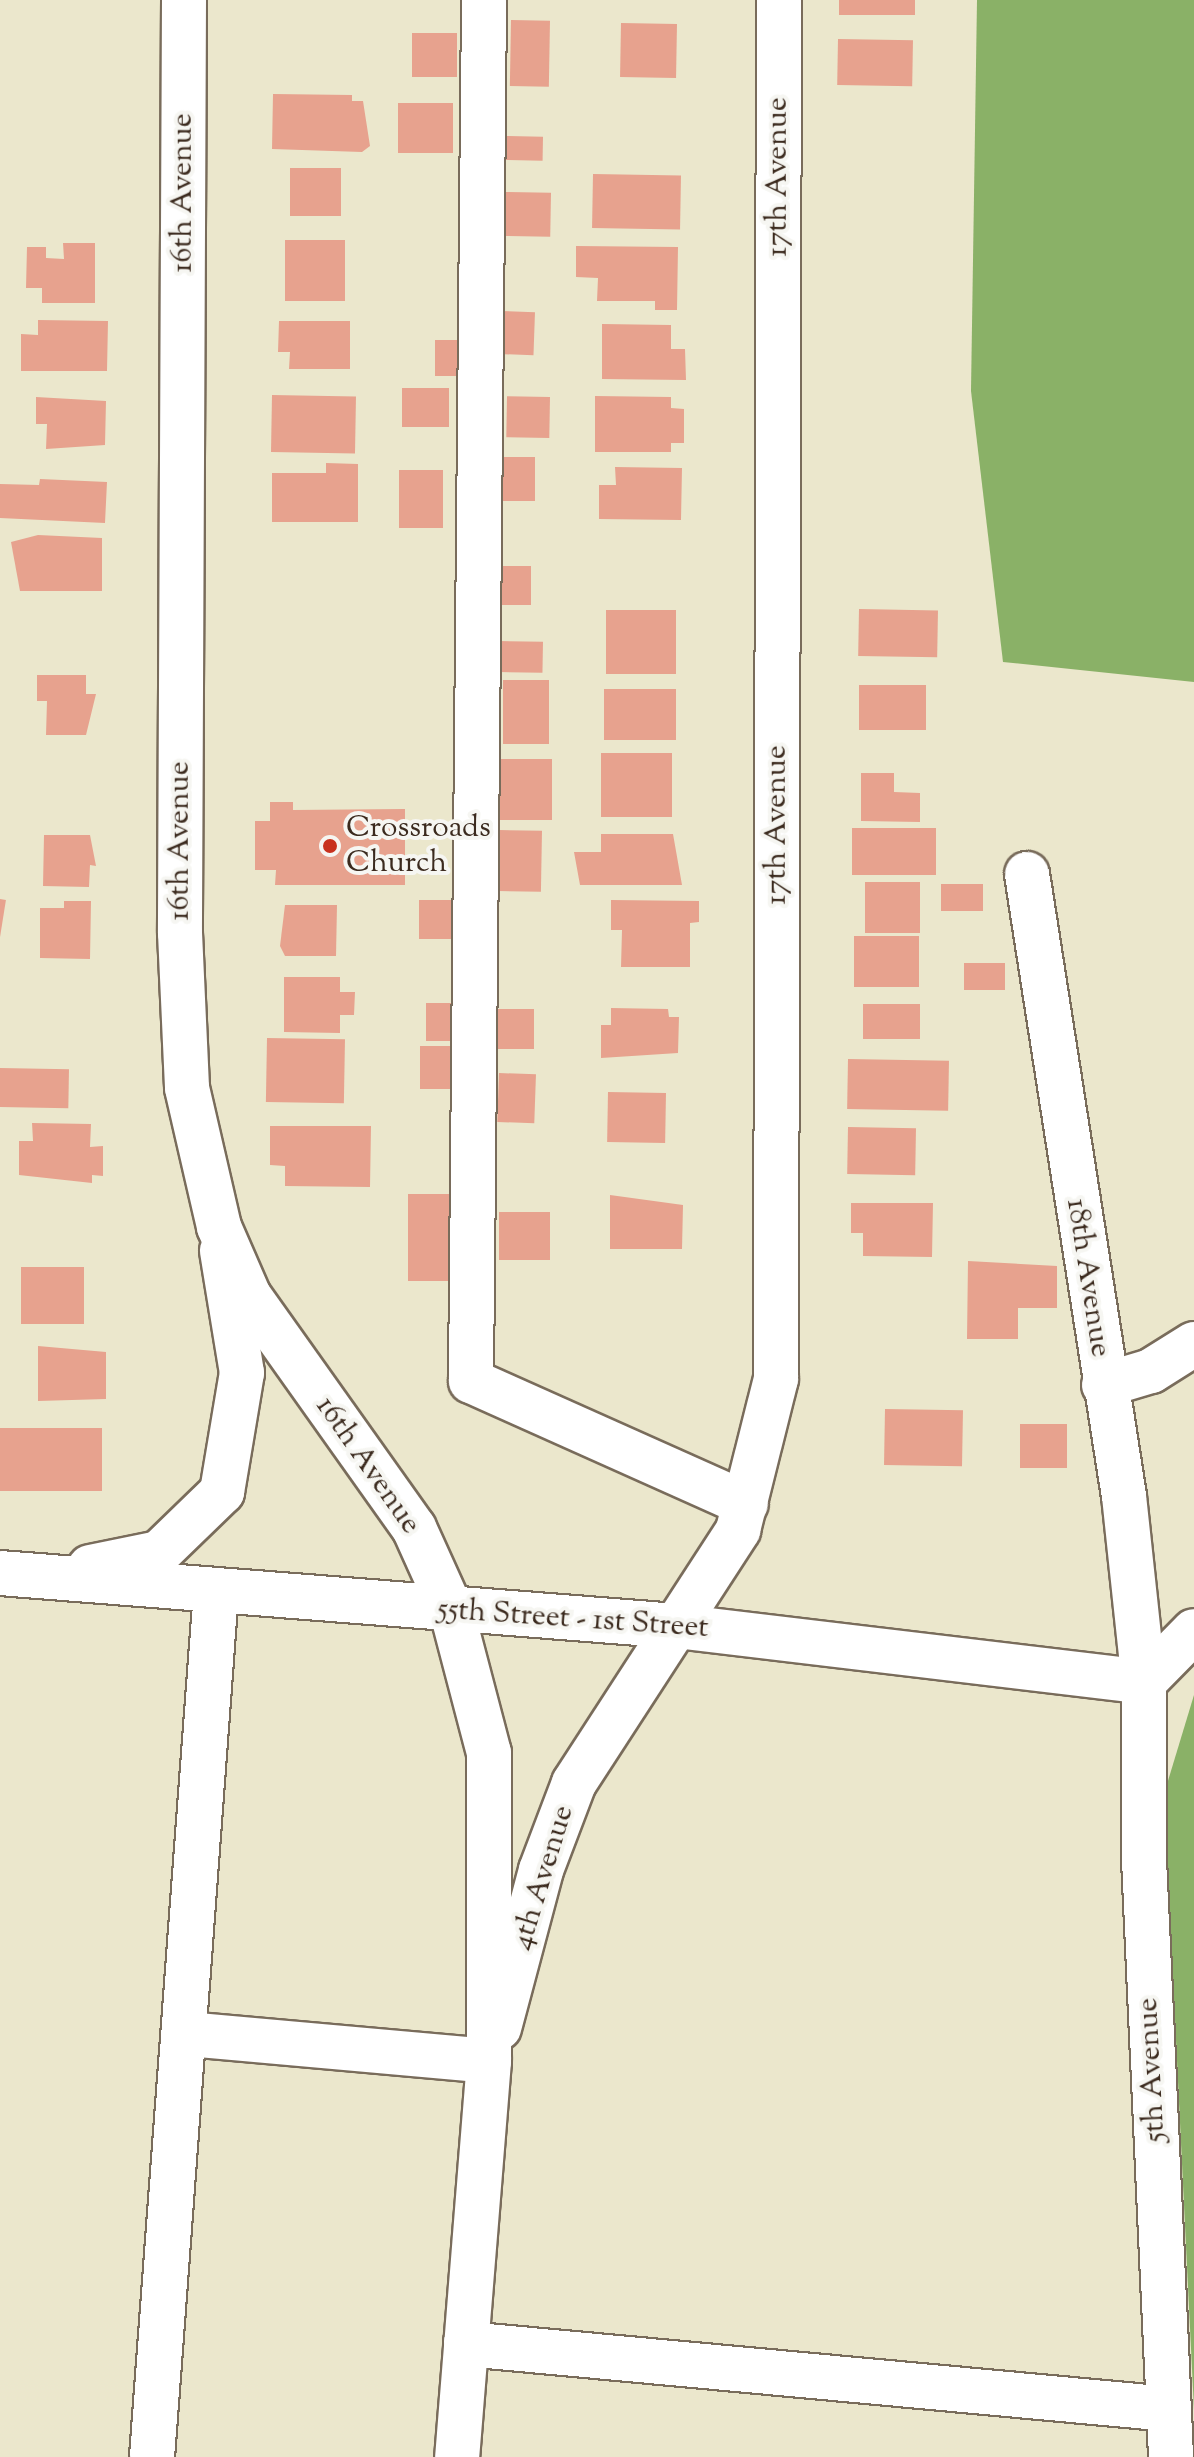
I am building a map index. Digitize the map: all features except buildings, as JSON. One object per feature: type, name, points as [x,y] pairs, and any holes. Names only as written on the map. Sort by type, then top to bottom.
[{"type":"main road","name":"16th Avenue","points":[[184,0],[180,933],[187,1088],[219,1227],[249,1296],[414,1528],[452,1612]]},
{"type":"main road","points":[[484,0],[471,1381],[746,1504]]},
{"type":"main road","name":"17th Avenue","points":[[676,1626],[738,1530],[776,1379],[779,0]]},
{"type":"main road","name":"18th Avenue","points":[[1027,874],[1104,1385],[1144,1682]]},
{"type":"main road","points":[[45,1577],[159,1553],[222,1492],[242,1373],[219,1227]]},
{"type":"main road","points":[[1104,1385],[1151,1371],[1194,1344]]},
{"type":"main road","name":"55th Street - 1st Street","points":[[0,1573],[452,1612],[676,1626],[1144,1682]]},
{"type":"main road","points":[[152,2457],[188,2034],[216,1592]]},
{"type":"main road","name":"4th Avenue","points":[[452,1612],[489,1753],[489,2061],[457,2457]]},
{"type":"main road","name":"4th Avenue","points":[[489,2061],[541,1870],[574,1783],[676,1626]]},
{"type":"main road","points":[[1144,1682],[1194,1631]]},
{"type":"main road","name":"5th Avenue","points":[[1144,1682],[1144,1874],[1171,2457]]},
{"type":"main road","points":[[188,2034],[489,2061]]},
{"type":"main road","points":[[466,2344],[1169,2409]]},
{"type":"green space","points":[[977,0],[1194,0],[1194,682],[1003,662],[971,391]]},
{"type":"green space","points":[[1194,1695],[1194,2410],[1164,1794]]},
{"type":"place","name":"Crossroads Church","points":[[330,846]]}]
